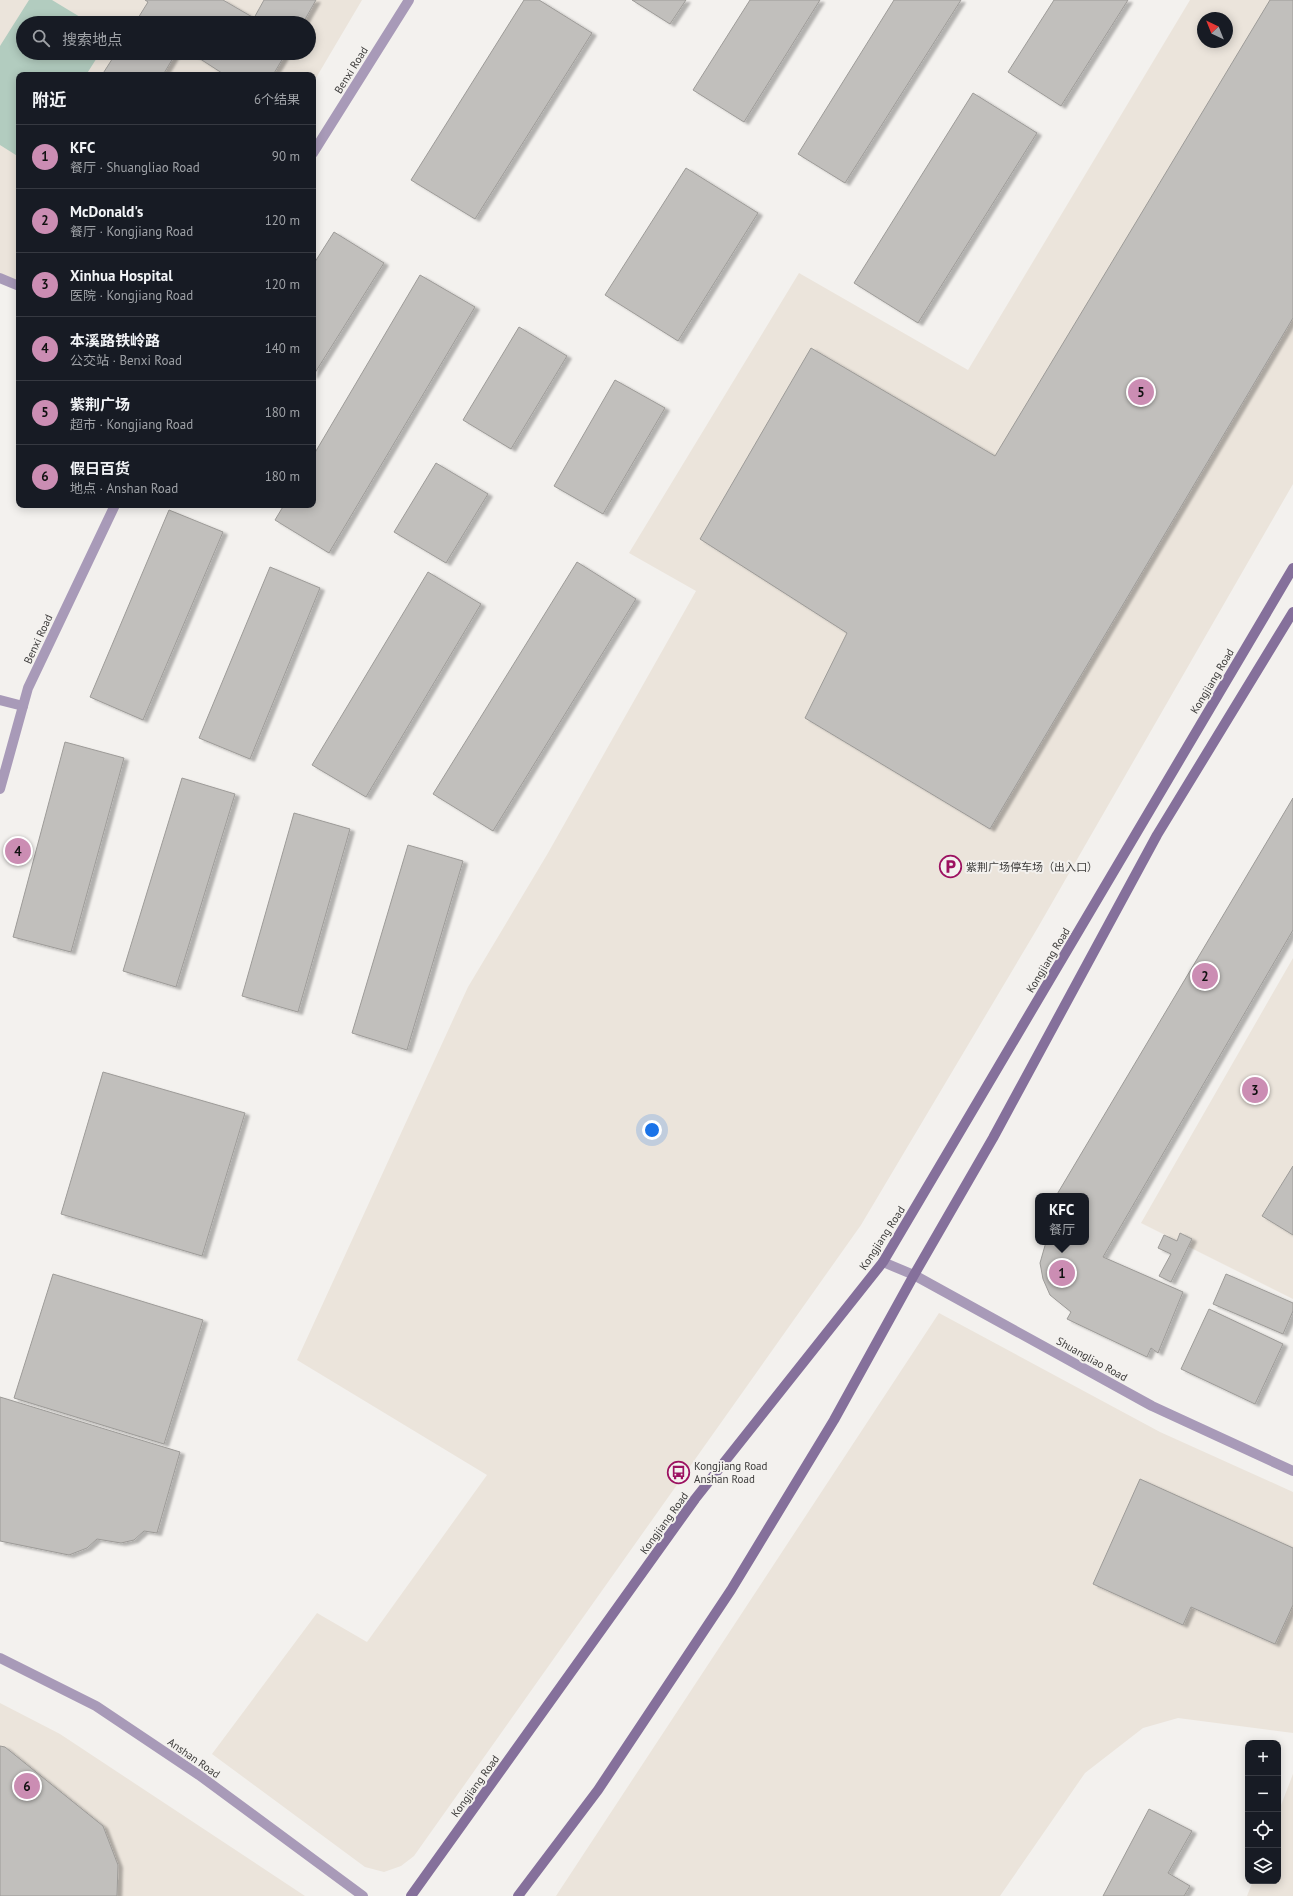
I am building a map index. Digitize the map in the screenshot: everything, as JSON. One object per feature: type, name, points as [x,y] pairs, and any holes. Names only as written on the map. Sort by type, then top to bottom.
[{"type":"main road","name":"Kongjiang Road","points":[[412,1896],[695,1499],[883,1262],[1293,568]]},
{"type":"main road","points":[[518,1896],[598,1790],[731,1590],[834,1420],[914,1275],[993,1138],[1157,835],[1293,612]]},
{"type":"street","name":"Benxi Road","points":[[316,148],[409,0]]},
{"type":"street","points":[[0,278],[16,285]]},
{"type":"street","name":"Benxi Road","points":[[0,789],[28,688],[114,508]]},
{"type":"street","points":[[0,700],[23,706]]},
{"type":"street","name":"Shuangliao Road","points":[[883,1262],[914,1275],[1152,1406],[1293,1471]]},
{"type":"street","name":"Anshan Road","points":[[0,1658],[96,1706],[199,1775],[362,1896]]},
{"type":"shaded area","points":[[0,0],[362,0],[316,78],[316,72],[16,72],[16,282],[0,276]]},
{"type":"shaded area","points":[[1190,0],[1293,0],[1293,484],[1037,929],[861,1225],[414,1856],[401,1866],[384,1872],[365,1867],[212,1754],[317,1613],[367,1642],[487,1475],[297,1360],[468,987],[548,853],[696,591],[629,553],[799,273],[968,370]]},
{"type":"shaded area","points":[[1293,958],[1293,1299],[1141,1223]]},
{"type":"shaded area","points":[[939,1313],[1160,1432],[1293,1492],[1293,1733],[1178,1718],[1143,1728],[1085,1773],[1000,1896],[556,1896]]},
{"type":"shaded area","points":[[0,1703],[60,1734],[305,1896],[0,1896]]},
{"type":"shaded area","points":[[1293,1774],[1293,1896],[1247,1896],[1252,1884],[1281,1884],[1281,1805]]},
{"type":"green space","points":[[29,0],[52,0],[78,16],[19,16]]},
{"type":"green space","points":[[16,21],[16,60],[96,60],[88,72],[16,72],[16,155],[0,145],[0,46]]},
{"type":"building","points":[[145,0],[223,0],[251,16],[139,16],[148,2]]},
{"type":"building","points":[[264,0],[316,0],[307,16],[255,16]]},
{"type":"building","points":[[524,0],[539,0],[592,33],[475,219],[411,180]]},
{"type":"building","points":[[632,0],[686,0],[670,24]]},
{"type":"building","points":[[750,0],[820,0],[744,122],[693,90]]},
{"type":"building","points":[[894,0],[961,0],[845,183],[798,154]]},
{"type":"building","points":[[1054,0],[1128,0],[1061,106],[1008,72]]},
{"type":"building","points":[[1270,0],[1293,0],[1293,318],[990,829],[805,718],[847,633],[700,539],[811,348],[995,456]]},
{"type":"building","points":[[112,60],[172,60],[165,72],[104,72]]},
{"type":"building","points":[[202,60],[282,60],[275,72],[220,72]]},
{"type":"building","points":[[973,93],[1037,133],[918,323],[854,283]]},
{"type":"building","points":[[686,168],[758,213],[678,341],[605,295]]},
{"type":"building","points":[[334,232],[384,263],[316,371],[316,260]]},
{"type":"building","points":[[420,275],[475,307],[329,553],[275,520],[282,508],[316,508],[316,451]]},
{"type":"building","points":[[519,327],[567,356],[511,449],[463,420]]},
{"type":"building","points":[[615,380],[665,408],[603,514],[554,486]]},
{"type":"building","points":[[436,463],[488,494],[446,563],[394,532]]},
{"type":"building","points":[[169,510],[223,532],[143,720],[90,697]]},
{"type":"building","points":[[577,562],[636,599],[493,831],[433,794]]},
{"type":"building","points":[[270,567],[320,588],[250,759],[199,738]]},
{"type":"building","points":[[428,572],[481,604],[366,797],[312,765]]},
{"type":"building","points":[[65,742],[124,758],[71,952],[13,937]]},
{"type":"building","points":[[182,778],[235,794],[176,987],[123,971]]},
{"type":"building","points":[[1293,798],[1293,930],[1103,1257],[1183,1292],[1158,1353],[1151,1348],[1147,1357],[1067,1319],[1071,1312],[1050,1295],[1043,1279],[1040,1263],[1045,1245],[1089,1245],[1089,1193],[1058,1193]]},
{"type":"building","points":[[294,813],[350,829],[298,1012],[242,996]]},
{"type":"building","points":[[408,845],[463,861],[407,1050],[352,1033]]},
{"type":"building","points":[[103,1072],[245,1113],[202,1256],[61,1214]]},
{"type":"building","points":[[1293,1166],[1293,1235],[1262,1216]]},
{"type":"building","points":[[1180,1233],[1192,1239],[1171,1282],[1159,1276],[1171,1254],[1158,1248],[1164,1235],[1177,1241]]},
{"type":"building","points":[[53,1274],[203,1320],[164,1444],[14,1398]]},
{"type":"building","points":[[1226,1274],[1293,1303],[1293,1311],[1283,1334],[1213,1304]]},
{"type":"building","points":[[1209,1309],[1283,1344],[1255,1404],[1181,1369]]},
{"type":"building","points":[[0,1397],[180,1452],[157,1533],[144,1531],[134,1540],[121,1543],[97,1539],[87,1548],[69,1555],[0,1541]]},
{"type":"building","points":[[1140,1479],[1293,1548],[1293,1605],[1275,1644],[1191,1607],[1183,1625],[1093,1584]]},
{"type":"building","points":[[0,1746],[5,1747],[103,1826],[118,1865],[117,1896],[0,1896]]},
{"type":"building","points":[[1149,1809],[1192,1831],[1168,1873],[1190,1886],[1184,1896],[1103,1896]]},
{"type":"place","name":"紫荆广场","points":[[1141,392]]},
{"type":"place","name":"本溪路铁岭路","points":[[18,851]]},
{"type":"place","name":"紫荆广场停车场（出入口）","points":[[951,867]]},
{"type":"place","name":"McDonald's","points":[[1205,976]]},
{"type":"place","name":"Xinhua Hospital","points":[[1255,1090]]},
{"type":"place","name":"KFC","points":[[1062,1273]]},
{"type":"place","name":"Kongjiang Road Anshan Road","points":[[678,1472]]},
{"type":"place","name":"假日百货","points":[[27,1786]]}]
